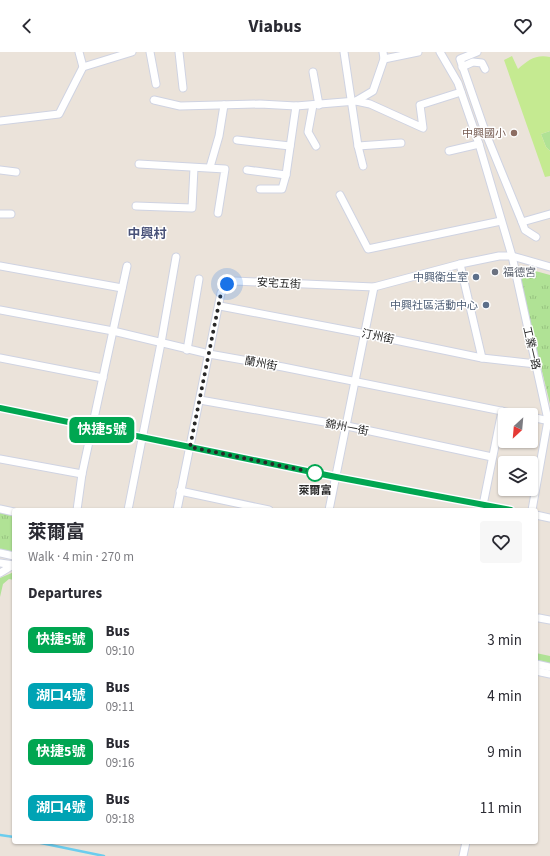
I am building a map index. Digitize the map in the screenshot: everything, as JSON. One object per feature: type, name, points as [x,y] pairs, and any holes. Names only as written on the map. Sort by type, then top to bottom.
[{"type":"street","points":[[0,121],[58,114],[83,66],[79,52]]},
{"type":"street","points":[[83,66],[132,52]]},
{"type":"street","points":[[150,52],[156,84]]},
{"type":"street","points":[[179,52],[183,88]]},
{"type":"street","points":[[344,52],[354,101],[358,146],[364,166]]},
{"type":"street","points":[[354,101],[373,91],[384,56],[418,52]]},
{"type":"street","name":"工業一路","points":[[440,52],[458,83],[479,144],[512,256],[549,420],[532,508]]},
{"type":"street","points":[[478,52],[460,59],[462,67],[486,134],[525,230],[536,237]]},
{"type":"street","points":[[462,67],[473,62],[482,63],[486,69]]},
{"type":"street","points":[[314,72],[316,105],[308,132],[316,146]]},
{"type":"street","points":[[154,100],[180,106],[260,104],[296,106],[354,101],[370,104],[423,128],[420,105],[460,92]]},
{"type":"street","points":[[210,167],[219,136],[224,105]]},
{"type":"street","points":[[260,188],[282,189],[286,175],[296,106]]},
{"type":"street","points":[[476,136],[486,134]]},
{"type":"street","points":[[237,140],[290,146]]},
{"type":"street","points":[[358,146],[401,143]]},
{"type":"street","points":[[449,151],[479,144]]},
{"type":"street","points":[[139,164],[225,169],[218,213]]},
{"type":"street","points":[[136,206],[192,208],[194,168]]},
{"type":"street","points":[[0,170],[16,172]]},
{"type":"street","points":[[247,170],[286,175]]},
{"type":"street","points":[[340,195],[368,249],[501,221]]},
{"type":"street","points":[[0,214],[11,214]]},
{"type":"street","points":[[522,222],[550,214]]},
{"type":"street","name":"安宅五街","points":[[177,508],[220,306],[221,293],[227,284],[234,281],[374,287],[460,264],[499,256],[512,256]]},
{"type":"street","points":[[512,256],[550,267]]},
{"type":"street","points":[[128,508],[161,343],[176,257]]},
{"type":"street","points":[[460,264],[482,358]]},
{"type":"street","points":[[0,266],[122,288]]},
{"type":"street","points":[[76,508],[82,474],[93,428],[126,266]]},
{"type":"street","points":[[187,350],[199,279]]},
{"type":"street","points":[[329,508],[347,426],[354,382],[366,334],[374,287]]},
{"type":"street","name":"汀州街","points":[[220,306],[482,358],[536,364]]},
{"type":"street","name":"蘭州街","points":[[0,310],[113,332],[187,350],[283,367],[498,410]]},
{"type":"street","points":[[0,358],[103,378]]},
{"type":"street","name":"錦州一街","points":[[200,400],[347,426],[492,457]]},
{"type":"street","points":[[0,408],[483,507],[498,429]]},
{"type":"street","points":[[538,418],[549,420]]},
{"type":"street","points":[[0,459],[82,474]]},
{"type":"street","points":[[180,491],[260,508]]},
{"type":"street","points":[[0,509],[12,512]]},
{"type":"street","points":[[538,515],[550,518]]},
{"type":"street","points":[[0,553],[12,556]]},
{"type":"street","points":[[0,563],[12,565]]},
{"type":"street","points":[[0,573],[12,566]]},
{"type":"street","points":[[539,618],[550,620]]},
{"type":"street","points":[[538,664],[550,667]]},
{"type":"street","points":[[538,671],[550,674]]},
{"type":"street","points":[[463,856],[466,844]]},
{"type":"green space","points":[[512,56],[518,69],[532,58],[540,56],[550,57],[550,131],[541,134],[546,147],[550,151],[550,176],[545,177],[504,60]]},
{"type":"green space","points":[[550,131],[550,151],[546,147],[541,134]]},
{"type":"green space","points":[[528,269],[550,275],[550,404],[520,281]]},
{"type":"green space","points":[[0,511],[12,514],[12,554],[0,551]]},
{"type":"green space","points":[[12,573],[12,580],[9,579],[3,584],[0,597],[0,578]]},
{"type":"green space","points":[[538,653],[550,656],[550,665],[538,662]]},
{"type":"waterway","points":[[0,835],[12,837]]},
{"type":"waterway","points":[[46,844],[104,856]]},
{"type":"bus line","name":"快捷5號","points":[[0,408],[336,477],[500,508]]},
{"type":"place","name":"中興國小","points":[[514,133]]},
{"type":"place","name":"福德宮","points":[[495,272]]},
{"type":"place","name":"中興衛生室","points":[[476,277]]},
{"type":"place","name":"中興社區活動中心","points":[[486,305]]},
{"type":"place","name":"萊爾富","points":[[315,473]]},
{"type":"district","name":"中興村","points":[[147,233]]},
{"type":"route","points":[[227,284],[221,293],[220,306],[190,447],[321,474],[315,473]]}]
